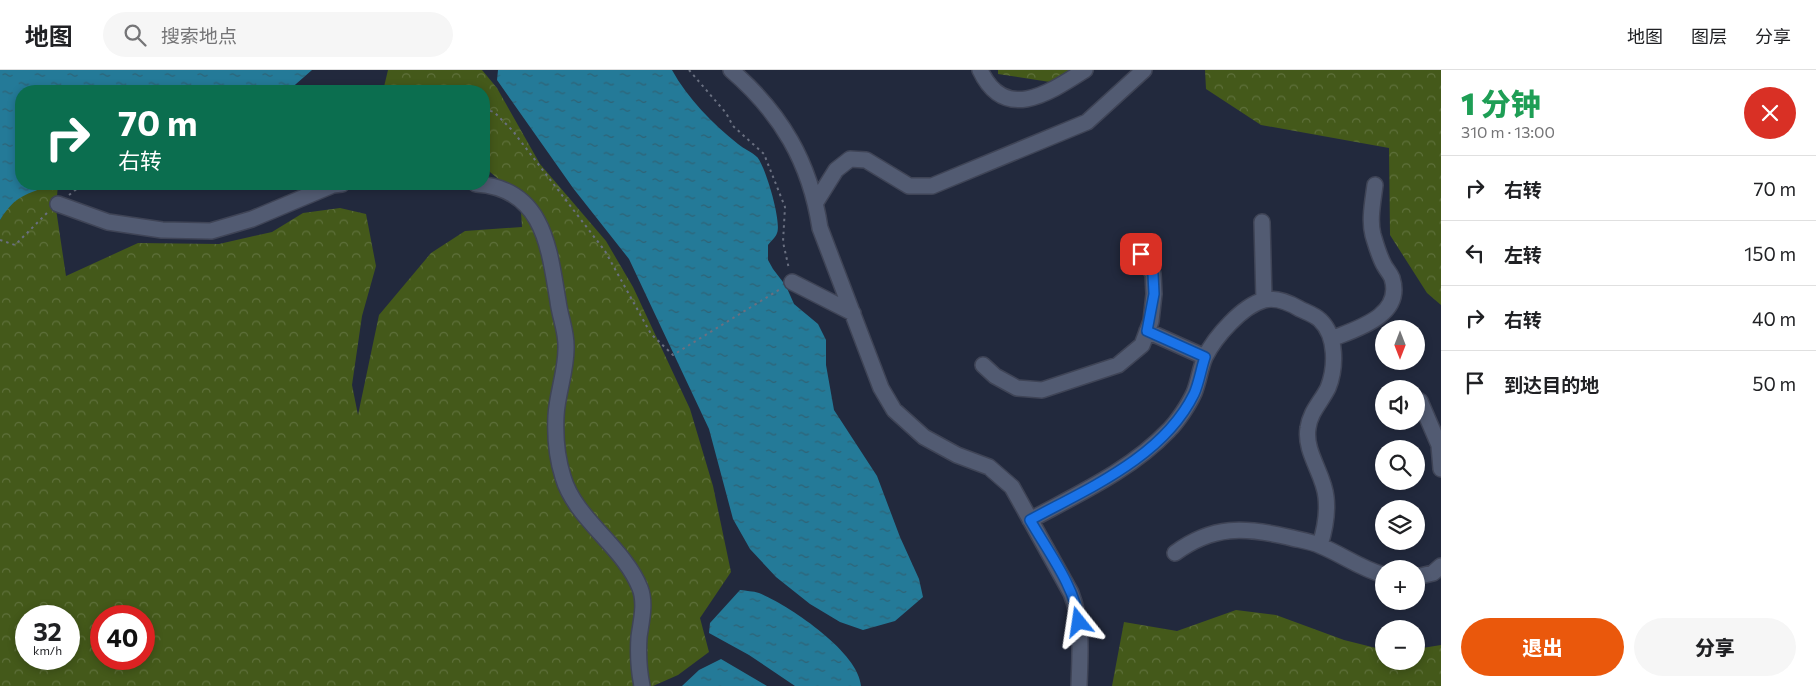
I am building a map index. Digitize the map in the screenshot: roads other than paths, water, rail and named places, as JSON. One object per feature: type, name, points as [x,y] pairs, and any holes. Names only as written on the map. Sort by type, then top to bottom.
[{"type":"street","points":[[731,70],[757,92],[781,123],[799,155],[816,202],[820,228],[882,388],[894,410],[924,436],[957,455],[989,467],[1012,487],[1072,594],[1078,611],[1080,632],[1078,686]]},
{"type":"street","points":[[980,70],[993,91],[1008,99],[1021,100],[1042,96],[1085,70]]},
{"type":"street","points":[[816,202],[836,170],[850,159],[866,160],[909,186],[932,186],[1050,139],[1087,122],[1144,70]]},
{"type":"street","points":[[490,185],[520,198],[541,224],[551,257],[559,309],[566,331],[566,352],[556,416],[557,449],[563,478],[575,501],[623,560],[640,588],[643,599],[639,640],[642,686]]},
{"type":"street","points":[[1330,339],[1362,327],[1381,316],[1391,303],[1394,289],[1392,277],[1384,266],[1372,233],[1375,185]]},
{"type":"street","points":[[58,204],[108,222],[162,230],[211,231],[252,219],[322,190]]},
{"type":"street","points":[[1262,222],[1265,263],[1264,300]]},
{"type":"street","points":[[983,365],[995,376],[1017,388],[1042,390],[1118,365],[1142,346],[1151,321],[1153,274],[1141,254]]},
{"type":"street","points":[[792,282],[853,313]]},
{"type":"street","points":[[1030,520],[1105,479],[1146,452],[1171,429],[1194,394],[1205,357],[1224,329],[1249,308],[1264,300],[1282,300],[1320,320],[1330,339],[1334,355],[1333,372],[1328,388],[1312,414],[1308,429],[1309,446],[1326,496],[1326,524],[1320,545]]},
{"type":"street","points":[[1147,331],[1205,357]]},
{"type":"street","points":[[1425,413],[1439,445],[1441,469]]},
{"type":"street","points":[[1175,553],[1189,542],[1226,530],[1252,529],[1320,545],[1375,572]]},
{"type":"street","points":[[1425,575],[1433,573],[1441,566]]},
{"type":"water","points":[[0,70],[312,70],[295,85],[15,85],[15,190],[37,190],[17,200],[0,220]]},
{"type":"water","points":[[498,70],[672,70],[685,91],[710,119],[738,144],[757,157],[768,182],[775,206],[778,227],[775,238],[768,245],[768,260],[786,286],[794,304],[818,324],[826,340],[826,365],[834,410],[877,476],[900,537],[919,579],[923,597],[895,621],[863,630],[840,622],[810,604],[776,577],[750,549],[733,519],[709,429],[629,259],[573,188],[497,80]]},
{"type":"water","points":[[740,590],[757,592],[772,599],[820,631],[848,659],[857,673],[861,686],[795,686],[749,655],[709,633],[710,623]]},
{"type":"water","points":[[721,659],[767,686],[682,686],[699,670]]}]
